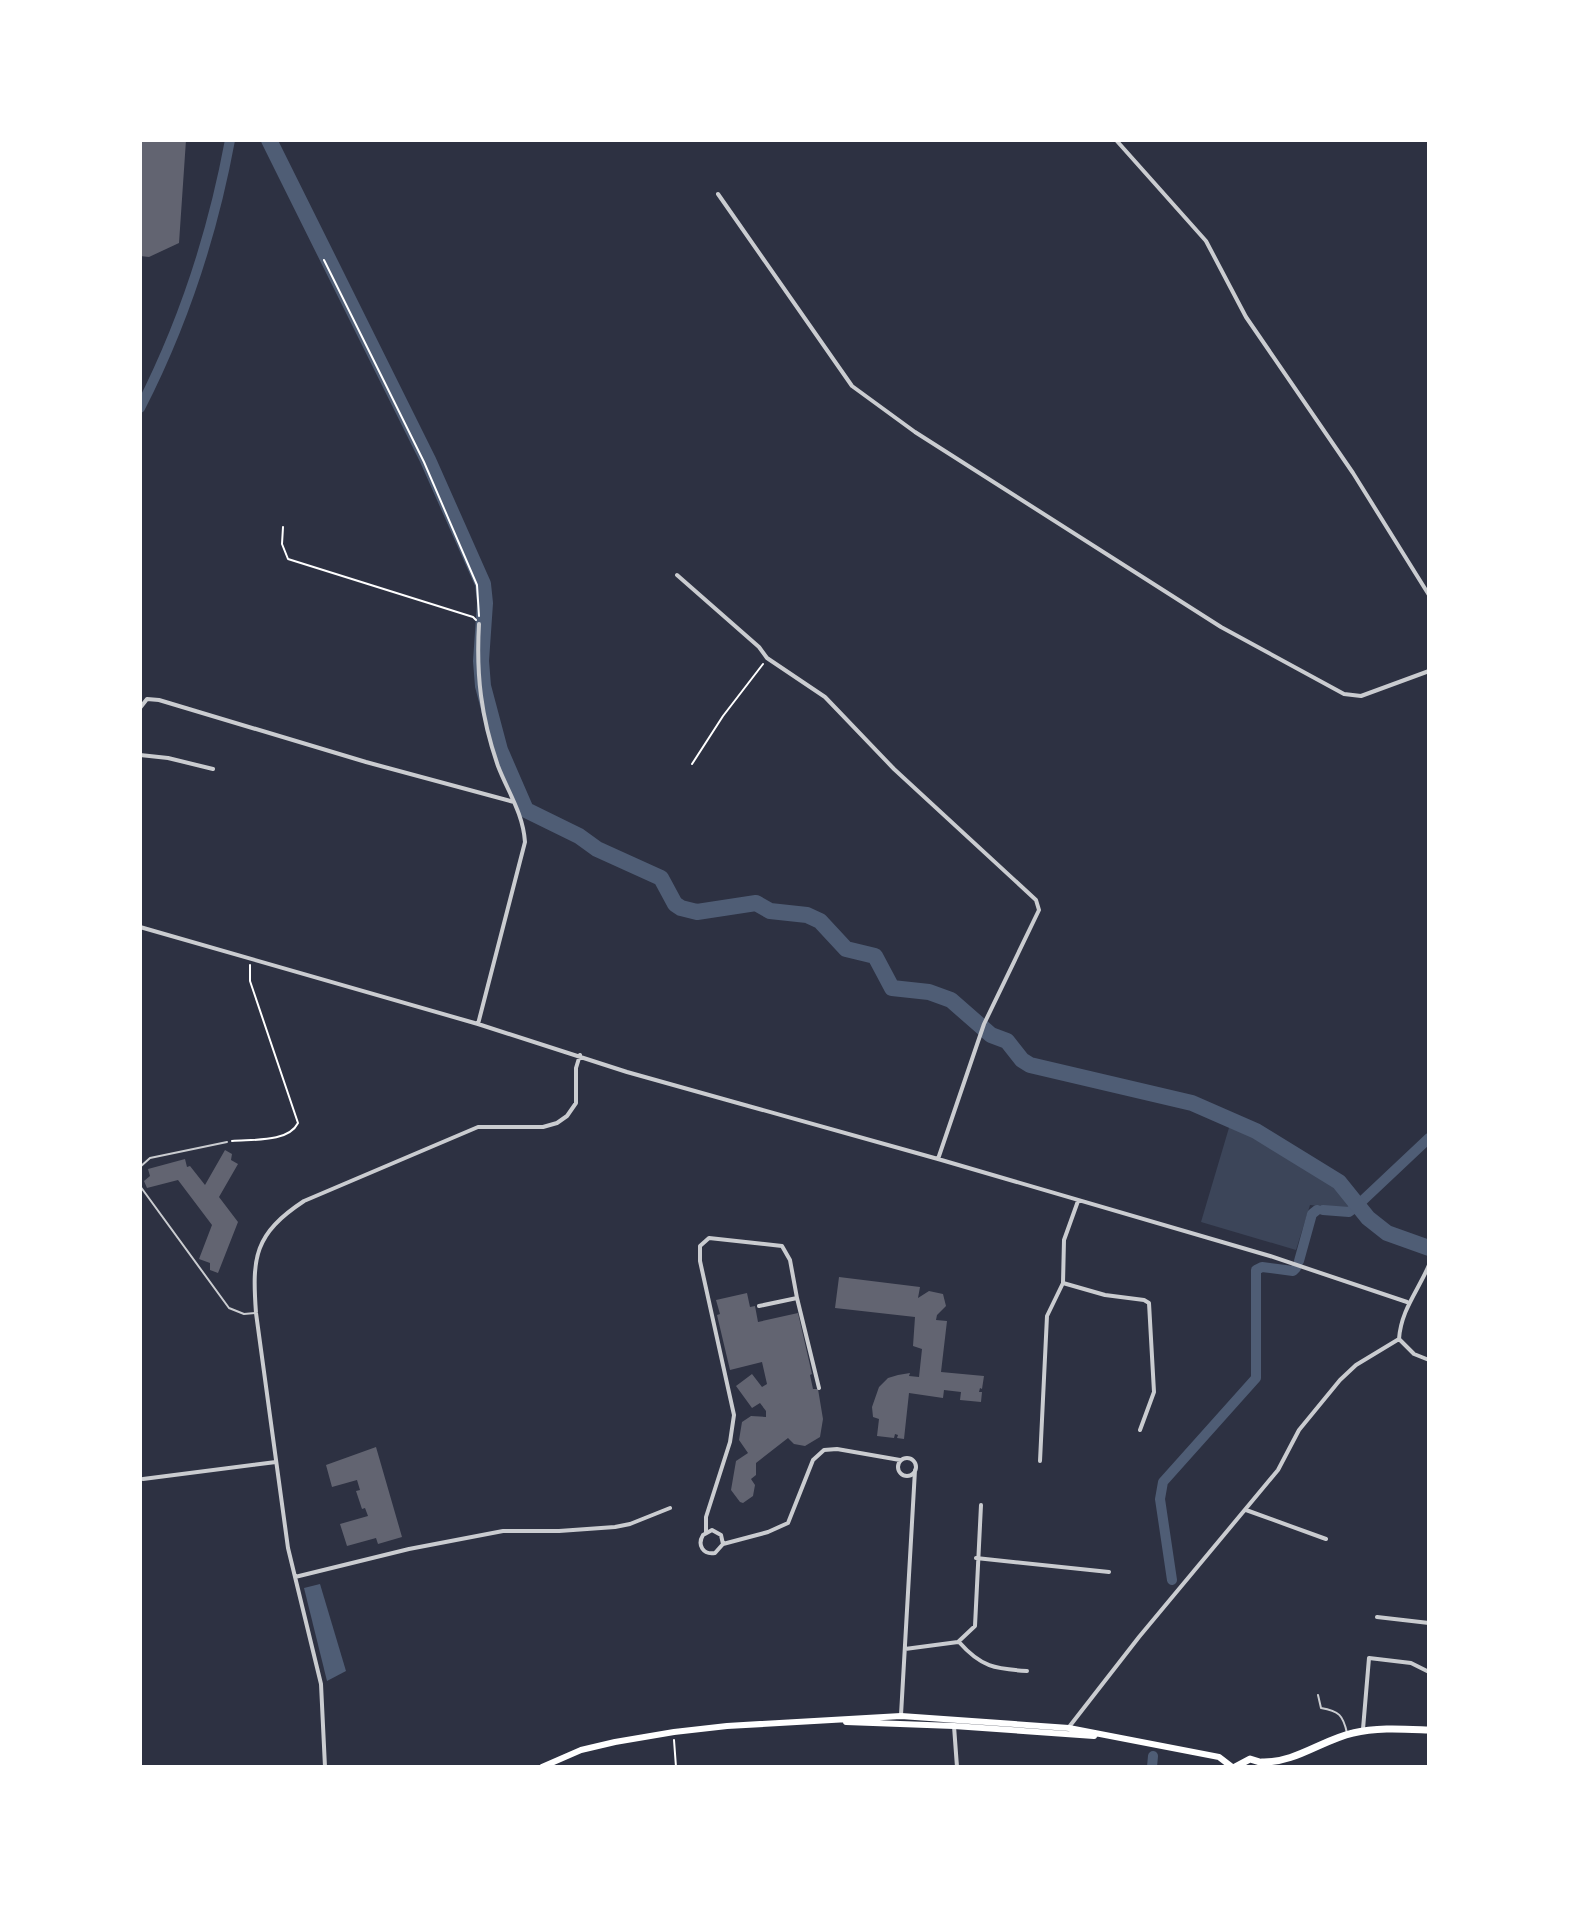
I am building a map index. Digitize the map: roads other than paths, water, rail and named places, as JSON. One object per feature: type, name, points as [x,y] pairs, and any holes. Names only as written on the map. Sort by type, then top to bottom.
[{"type":"main road","points":[[542,1767],[592,1747],[674,1732],[901,1716],[1067,1730],[1219,1757],[1234,1767],[1250,1759],[1265,1764],[1272,1762],[1347,1734],[1429,1730]]},
{"type":"main road","points":[[807,1721],[1067,1730]]},
{"type":"main road","points":[[1282,1767],[1302,1753]]},
{"type":"street","points":[[1116,140],[1206,241],[1246,317],[1353,473],[1429,595]]},
{"type":"street","points":[[718,194],[852,386],[915,432],[1227,631],[1344,694],[1361,696],[1429,671]]},
{"type":"street","points":[[677,575],[759,647],[767,658],[825,697],[894,769],[1036,900],[1039,910],[981,1031],[938,1159]]},
{"type":"street","points":[[478,1024],[525,842],[524,821],[498,765],[478,687],[479,624]]},
{"type":"street","points":[[140,708],[147,699],[159,700],[366,762],[514,802]]},
{"type":"street","points":[[140,755],[213,769]]},
{"type":"street","points":[[140,927],[478,1024],[627,1072],[1323,1272],[1407,1302]]},
{"type":"street","points":[[325,1767],[321,1684],[288,1548],[256,1313],[255,1266],[264,1241],[280,1218],[304,1201],[478,1127],[543,1127],[557,1123],[567,1116],[576,1103],[576,1068],[580,1055]]},
{"type":"street","points":[[1040,1461],[1047,1316],[1063,1283],[1064,1240],[1078,1201]]},
{"type":"street","points":[[819,1388],[790,1260],[782,1246],[709,1238],[700,1246],[700,1261],[734,1415],[730,1442],[706,1517],[706,1532],[700,1542],[707,1553],[718,1552],[723,1544],[768,1532],[788,1523],[813,1460],[824,1450],[837,1449],[900,1460],[911,1458],[916,1464],[901,1724]]},
{"type":"street","points":[[1399,1339],[1407,1302],[1419,1289],[1429,1265]]},
{"type":"street","points":[[1063,1283],[1149,1303],[1154,1392],[1140,1430]]},
{"type":"street","points":[[759,1306],[797,1298]]},
{"type":"street","points":[[1399,1339],[1414,1354],[1429,1360]]},
{"type":"street","points":[[1067,1730],[1139,1637],[1278,1470],[1299,1430],[1340,1380],[1356,1365],[1399,1339]]},
{"type":"street","points":[[900,1460],[897,1468],[902,1475],[909,1476],[915,1470]]},
{"type":"street","points":[[143,1479],[276,1462]]},
{"type":"street","points":[[905,1649],[958,1642],[975,1626],[981,1505]]},
{"type":"street","points":[[295,1577],[409,1549],[503,1531],[615,1527],[670,1508]]},
{"type":"street","points":[[1245,1510],[1326,1539]]},
{"type":"street","points":[[706,1532],[718,1532],[723,1544]]},
{"type":"street","points":[[976,1558],[1109,1572]]},
{"type":"street","points":[[1377,1617],[1429,1623]]},
{"type":"street","points":[[958,1642],[974,1659],[997,1669],[1027,1671]]},
{"type":"street","points":[[1363,1731],[1369,1658],[1411,1663],[1429,1672]]},
{"type":"street","points":[[954,1726],[957,1767]]},
{"type":"lane","points":[[140,1167],[150,1158],[227,1142]]},
{"type":"lane","points":[[140,1186],[229,1308],[244,1314],[256,1313]]},
{"type":"lane","points":[[1318,1695],[1321,1708],[1336,1710],[1343,1717],[1347,1734]]},
{"type":"waterway","points":[[140,408],[170,344],[195,277],[215,209],[230,140]]},
{"type":"waterway","points":[[269,140],[428,460],[483,584],[483,686],[500,750],[526,810],[579,836],[597,849],[661,878],[675,904],[681,908],[697,912],[756,903],[770,911],[807,915],[820,921],[846,949],[875,956],[892,988],[929,992],[951,1000],[991,1035],[1007,1041],[1030,1065],[1192,1103],[1256,1131],[1339,1182],[1368,1218],[1387,1233],[1429,1248]]},
{"type":"waterway","points":[[1360,1203],[1429,1138]]},
{"type":"waterway","points":[[1323,1210],[1349,1212],[1356,1207]]},
{"type":"waterway","points":[[1299,1261],[1312,1214],[1317,1210]]},
{"type":"waterway","points":[[1172,1580],[1160,1499],[1163,1482],[1256,1378],[1256,1270],[1262,1267],[1293,1271],[1296,1268]]},
{"type":"waterway","points":[[1152,1767],[1153,1756]]}]
